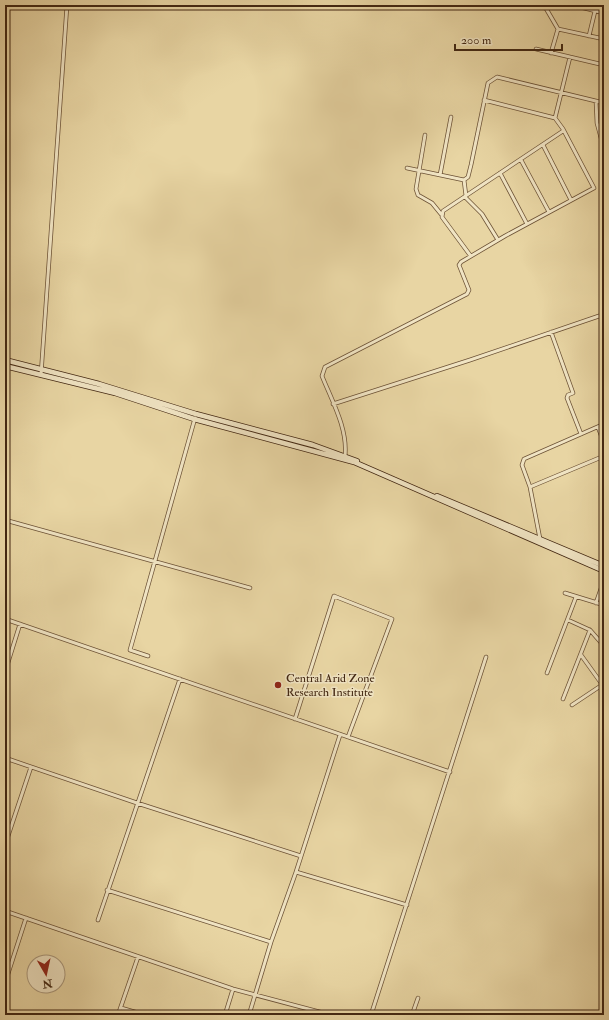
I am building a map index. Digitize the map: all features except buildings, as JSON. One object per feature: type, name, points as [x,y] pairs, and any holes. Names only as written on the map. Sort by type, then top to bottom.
[{"type":"main road","points":[[5,360],[41,372],[98,387],[195,417],[354,462],[604,571]]},
{"type":"main road","points":[[5,366],[41,372]]},
{"type":"main road","points":[[195,417],[313,445],[345,456],[604,566]]},
{"type":"street","points":[[41,372],[67,5]]},
{"type":"street","points":[[544,5],[558,29],[551,53]]},
{"type":"street","points":[[572,5],[604,13]]},
{"type":"street","points":[[589,36],[595,11]]},
{"type":"street","points":[[558,29],[604,39]]},
{"type":"street","points":[[536,49],[604,65]]},
{"type":"street","points":[[555,118],[570,57]]},
{"type":"street","points":[[464,180],[468,176],[471,165],[488,83],[497,77],[604,103]]},
{"type":"street","points":[[345,456],[346,446],[333,404],[322,376],[325,367],[468,293],[469,288],[459,265],[470,255],[594,188],[564,131],[555,118],[484,100]]},
{"type":"street","points":[[596,101],[597,123],[604,149]]},
{"type":"street","points":[[440,175],[451,117]]},
{"type":"street","points":[[441,214],[564,131]]},
{"type":"street","points":[[425,135],[418,170],[416,189],[418,195],[432,203],[470,255]]},
{"type":"street","points":[[542,145],[571,200]]},
{"type":"street","points":[[521,160],[549,212]]},
{"type":"street","points":[[407,168],[464,180]]},
{"type":"street","points":[[500,173],[527,224]]},
{"type":"street","points":[[464,180],[466,196],[470,204],[482,214],[498,240]]},
{"type":"street","points":[[333,404],[599,316],[604,317]]},
{"type":"street","points":[[551,332],[574,392],[568,395],[567,398],[581,434]]},
{"type":"street","points":[[148,656],[130,650],[195,417]]},
{"type":"street","points":[[540,539],[530,487],[522,461],[604,424]]},
{"type":"street","points":[[598,427],[604,442]]},
{"type":"street","points":[[530,487],[604,456]]},
{"type":"street","points":[[5,520],[250,588]]},
{"type":"street","points":[[596,602],[604,580]]},
{"type":"street","points":[[565,593],[604,605]]},
{"type":"street","points":[[295,719],[334,596],[392,619],[348,737]]},
{"type":"street","points":[[547,673],[576,597]]},
{"type":"street","points":[[5,619],[450,772]]},
{"type":"street","points":[[568,620],[590,630],[604,646]]},
{"type":"street","points":[[5,672],[20,624]]},
{"type":"street","points":[[563,699],[590,630]]},
{"type":"street","points":[[572,705],[603,686],[581,655]]},
{"type":"street","points":[[371,1015],[486,657]]},
{"type":"street","points":[[98,920],[180,679]]},
{"type":"street","points":[[249,1015],[271,942],[302,856],[340,735]]},
{"type":"street","points":[[5,758],[137,803],[302,856]]},
{"type":"street","points":[[5,845],[31,767]]},
{"type":"street","points":[[296,872],[407,905]]},
{"type":"street","points":[[107,890],[271,942]]},
{"type":"street","points":[[5,911],[233,989],[330,1015]]},
{"type":"street","points":[[5,983],[26,918]]},
{"type":"street","points":[[118,1015],[138,957]]},
{"type":"street","points":[[225,1015],[233,989]]},
{"type":"street","points":[[412,1015],[418,998]]},
{"type":"street","points":[[121,1008],[144,1015]]},
{"type":"place","name":"Central Arid Zone Research Institute","points":[[278,685]]}]
